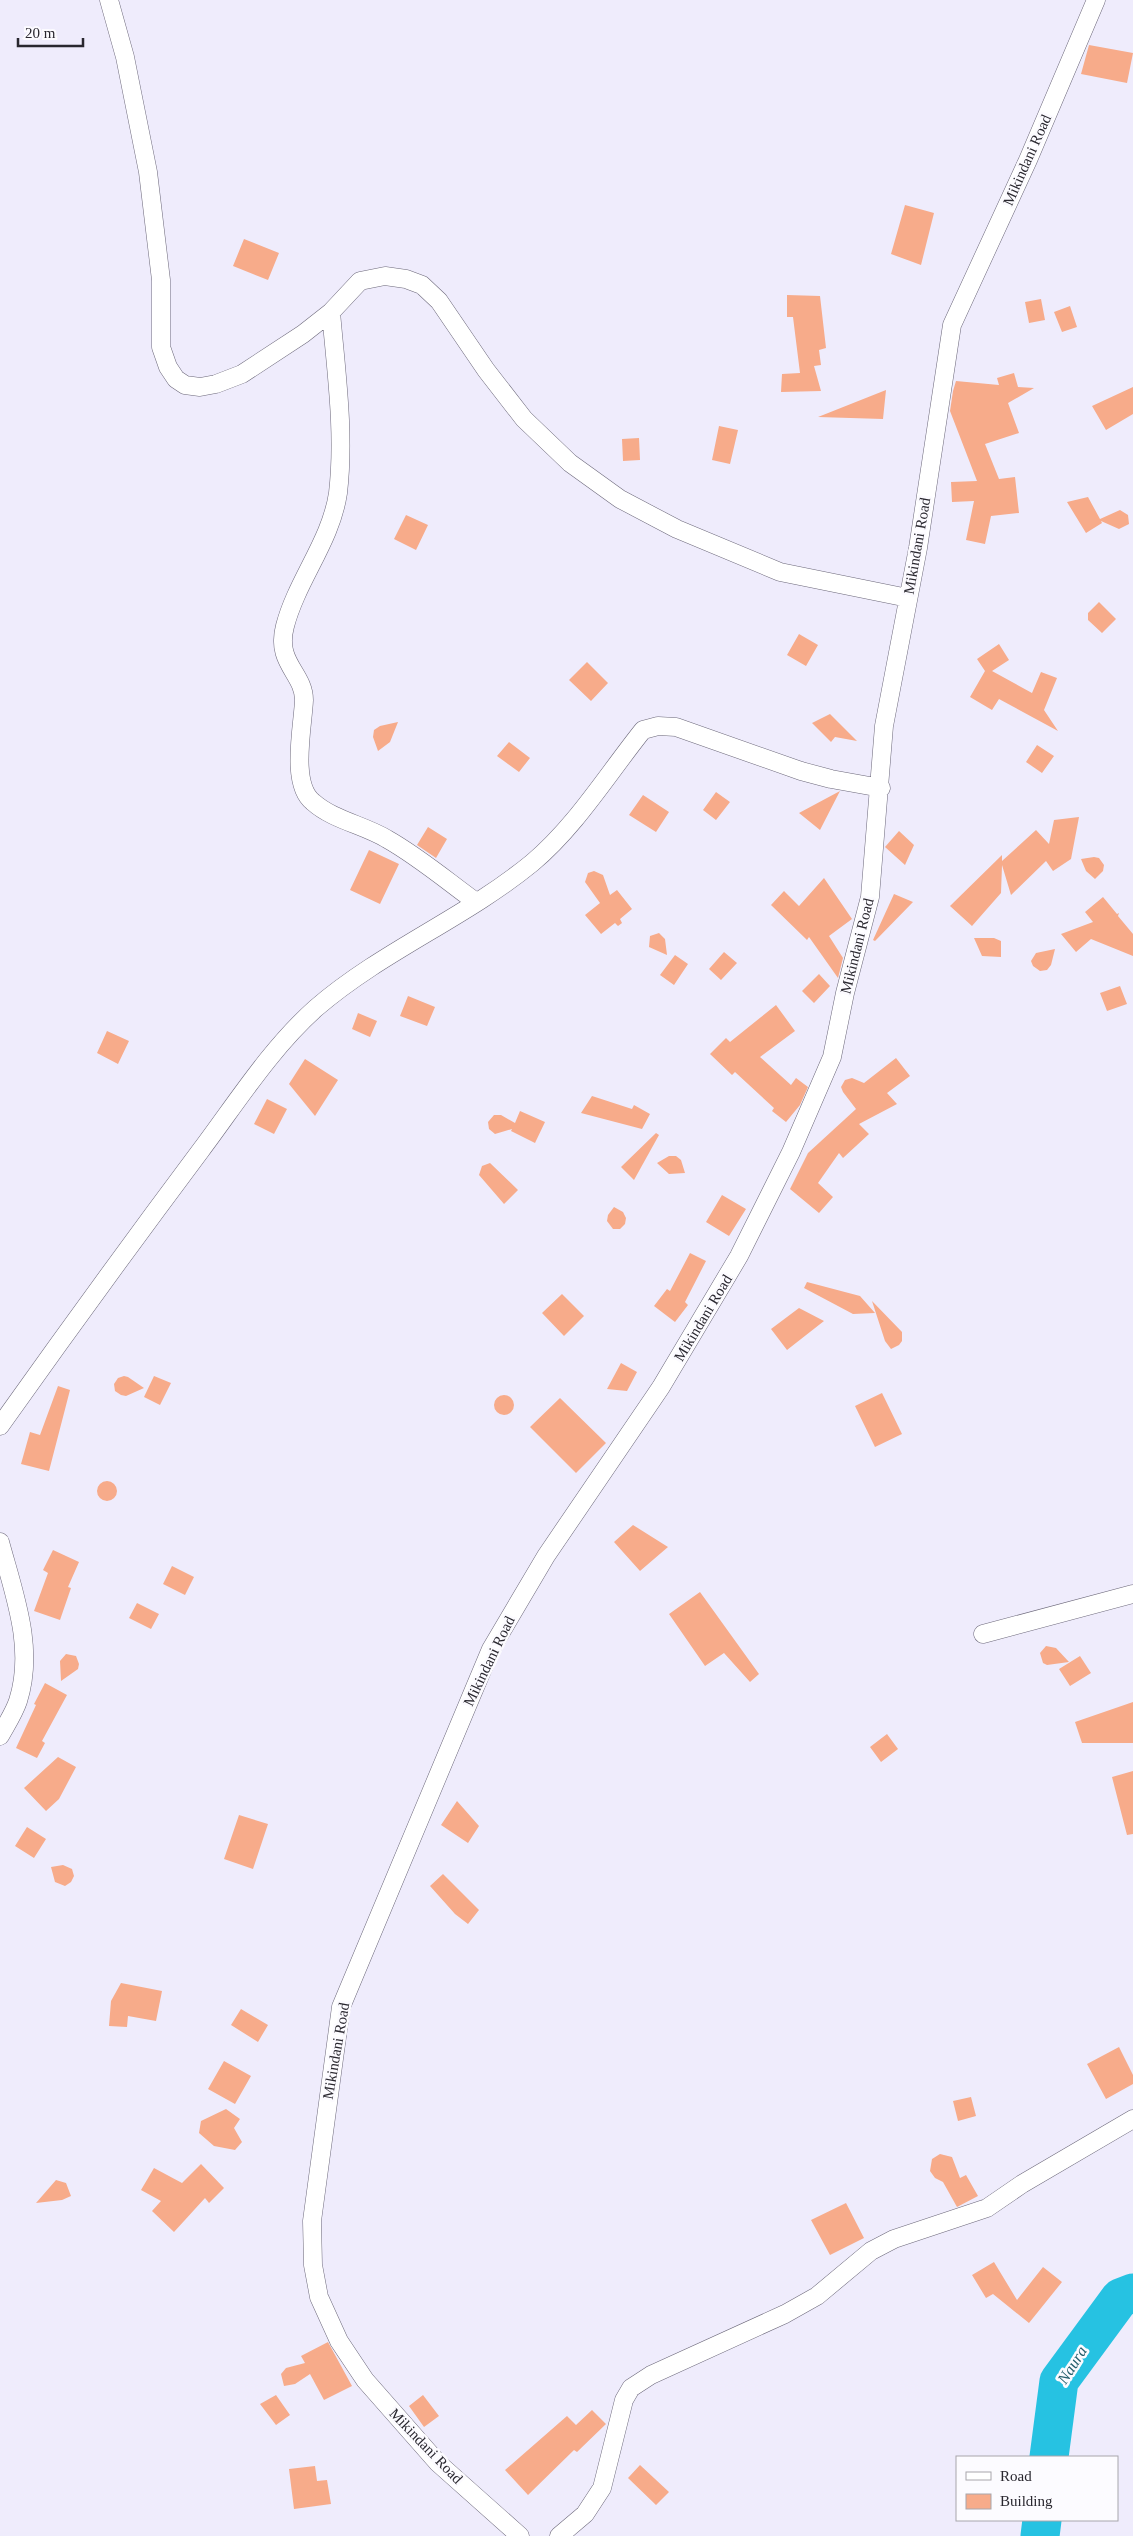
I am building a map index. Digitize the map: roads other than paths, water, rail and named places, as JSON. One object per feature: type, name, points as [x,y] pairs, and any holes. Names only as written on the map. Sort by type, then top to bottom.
[{"type":"street","points":[[110,0],[125,57],[148,172],[161,280],[160,347],[168,367],[176,379],[185,385],[200,387],[216,384],[242,374],[303,334],[331,312],[360,281],[385,276],[406,279],[422,284],[439,301],[486,370],[524,418],[570,462],[620,498],[677,529],[780,572],[908,598]]},
{"type":"street","name":"Mikindani Road","points":[[520,2536],[438,2464],[365,2380],[339,2342],[319,2297],[313,2265],[312,2221],[341,2007],[491,1649],[546,1556],[661,1387],[739,1256],[791,1152],[832,1058],[845,993],[870,897],[884,726],[908,598],[952,325],[1028,160],[1096,0]]},
{"type":"street","points":[[331,312],[340,437],[338,494],[312,566],[293,600],[282,641],[284,656],[304,699],[300,768],[304,792],[313,802],[387,838],[476,902]]},
{"type":"street","points":[[0,1426],[190,1165],[274,1053],[298,1026],[344,987],[501,887],[549,847],[580,812],[643,730],[658,726],[676,727],[831,779],[880,788]]},
{"type":"street","points":[[0,1542],[26,1648],[24,1676],[17,1703],[0,1736]]},
{"type":"street","points":[[983,1634],[1133,1594]]},
{"type":"street","points":[[558,2536],[584,2514],[602,2488],[620,2413],[631,2388],[651,2375],[786,2314],[817,2296],[871,2251],[894,2239],[987,2208],[1030,2179],[1133,2120]]},
{"type":"waterway","name":"Naura","points":[[1049,2456],[1059,2381],[1120,2298],[1133,2293]]},
{"type":"waterway","name":"Naura","points":[[1040,2536],[1042,2521]]}]
